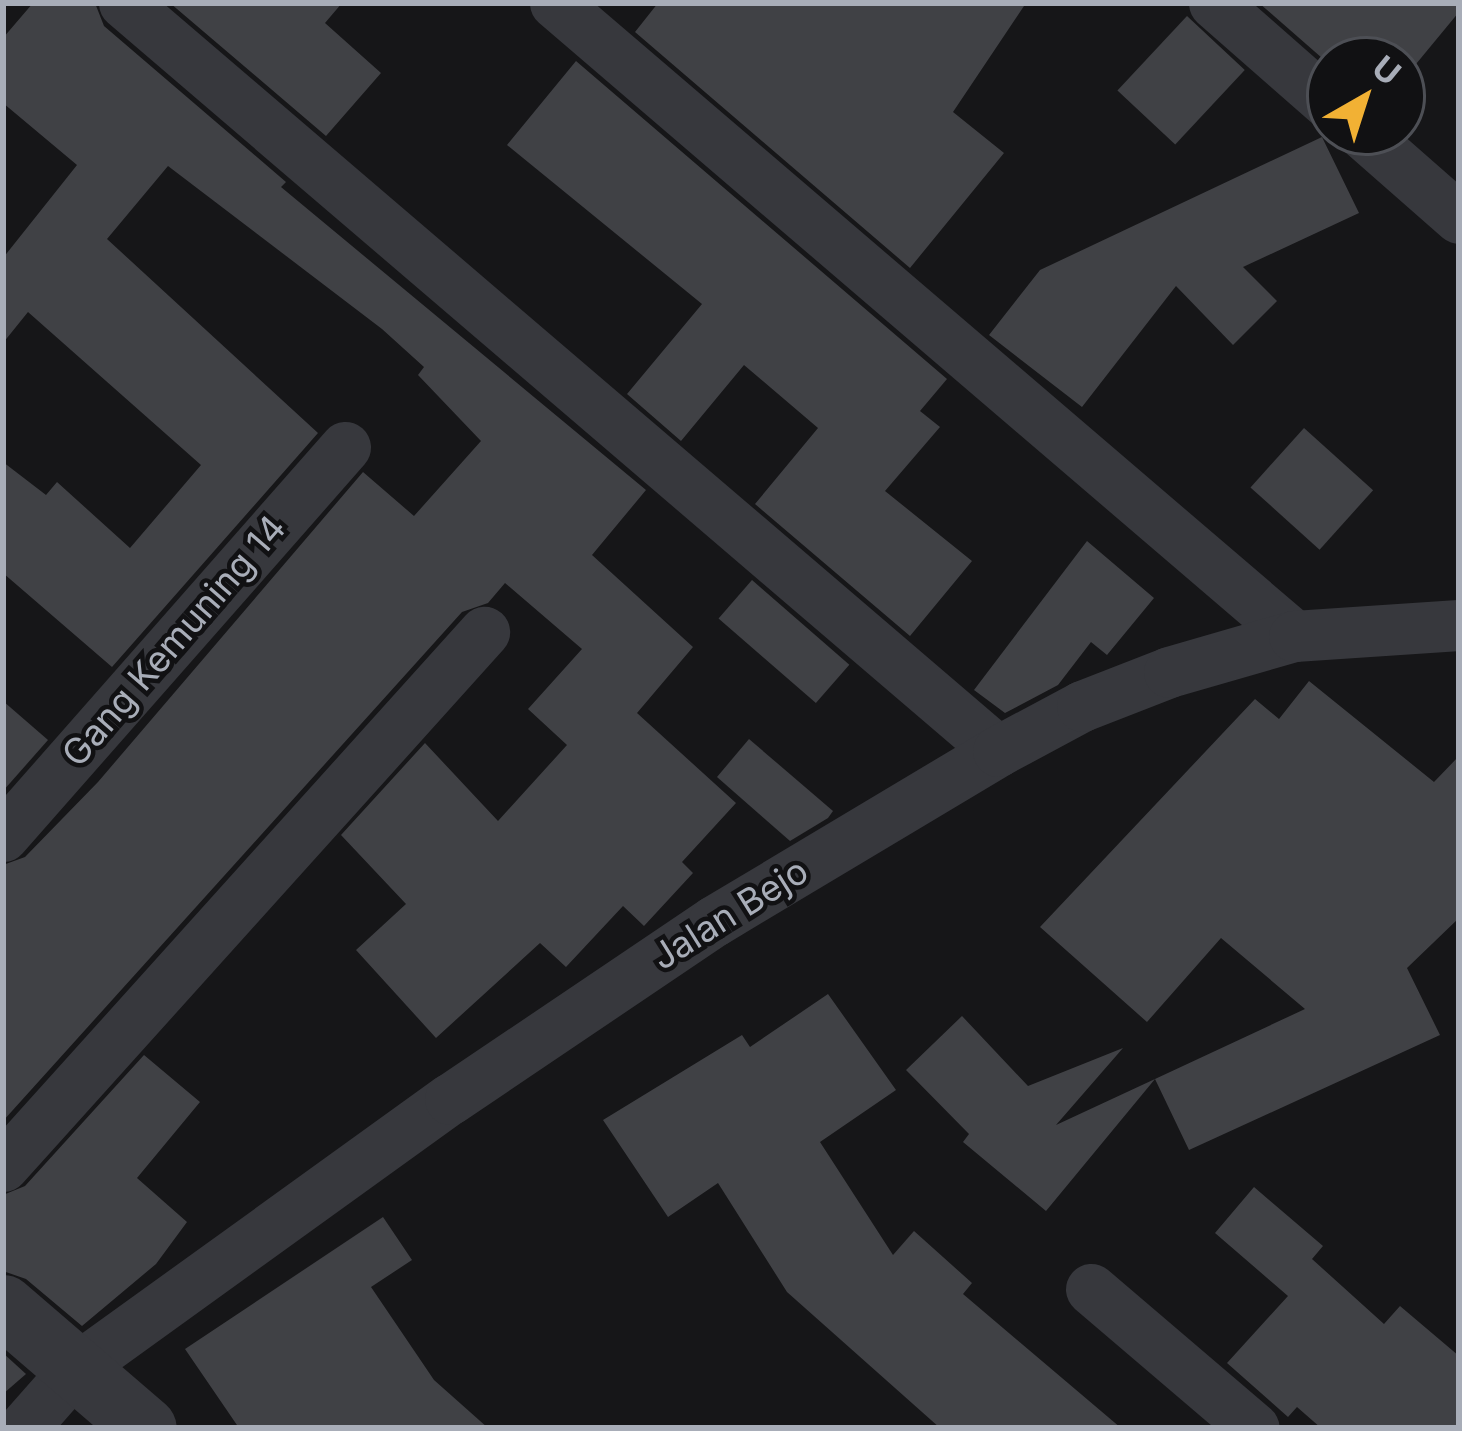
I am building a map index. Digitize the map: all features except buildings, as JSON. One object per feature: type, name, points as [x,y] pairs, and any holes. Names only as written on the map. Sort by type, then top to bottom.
[{"type":"street","points":[[124,3],[998,751]]},
{"type":"street","points":[[555,3],[1294,637]]},
{"type":"street","points":[[1214,3],[1306,84]]},
{"type":"street","points":[[1388,156],[1459,218]]},
{"type":"street","name":"Gang Kemuning 14","points":[[3,836],[345,447]]},
{"type":"street","name":"Jalan Bejo","points":[[23,1428],[75,1369],[676,946],[998,751],[1147,680],[1294,637],[1459,625]]},
{"type":"street","points":[[3,1166],[484,632]]},
{"type":"street","points":[[1091,1288],[1254,1428]]},
{"type":"street","points":[[3,1306],[145,1428]]}]
